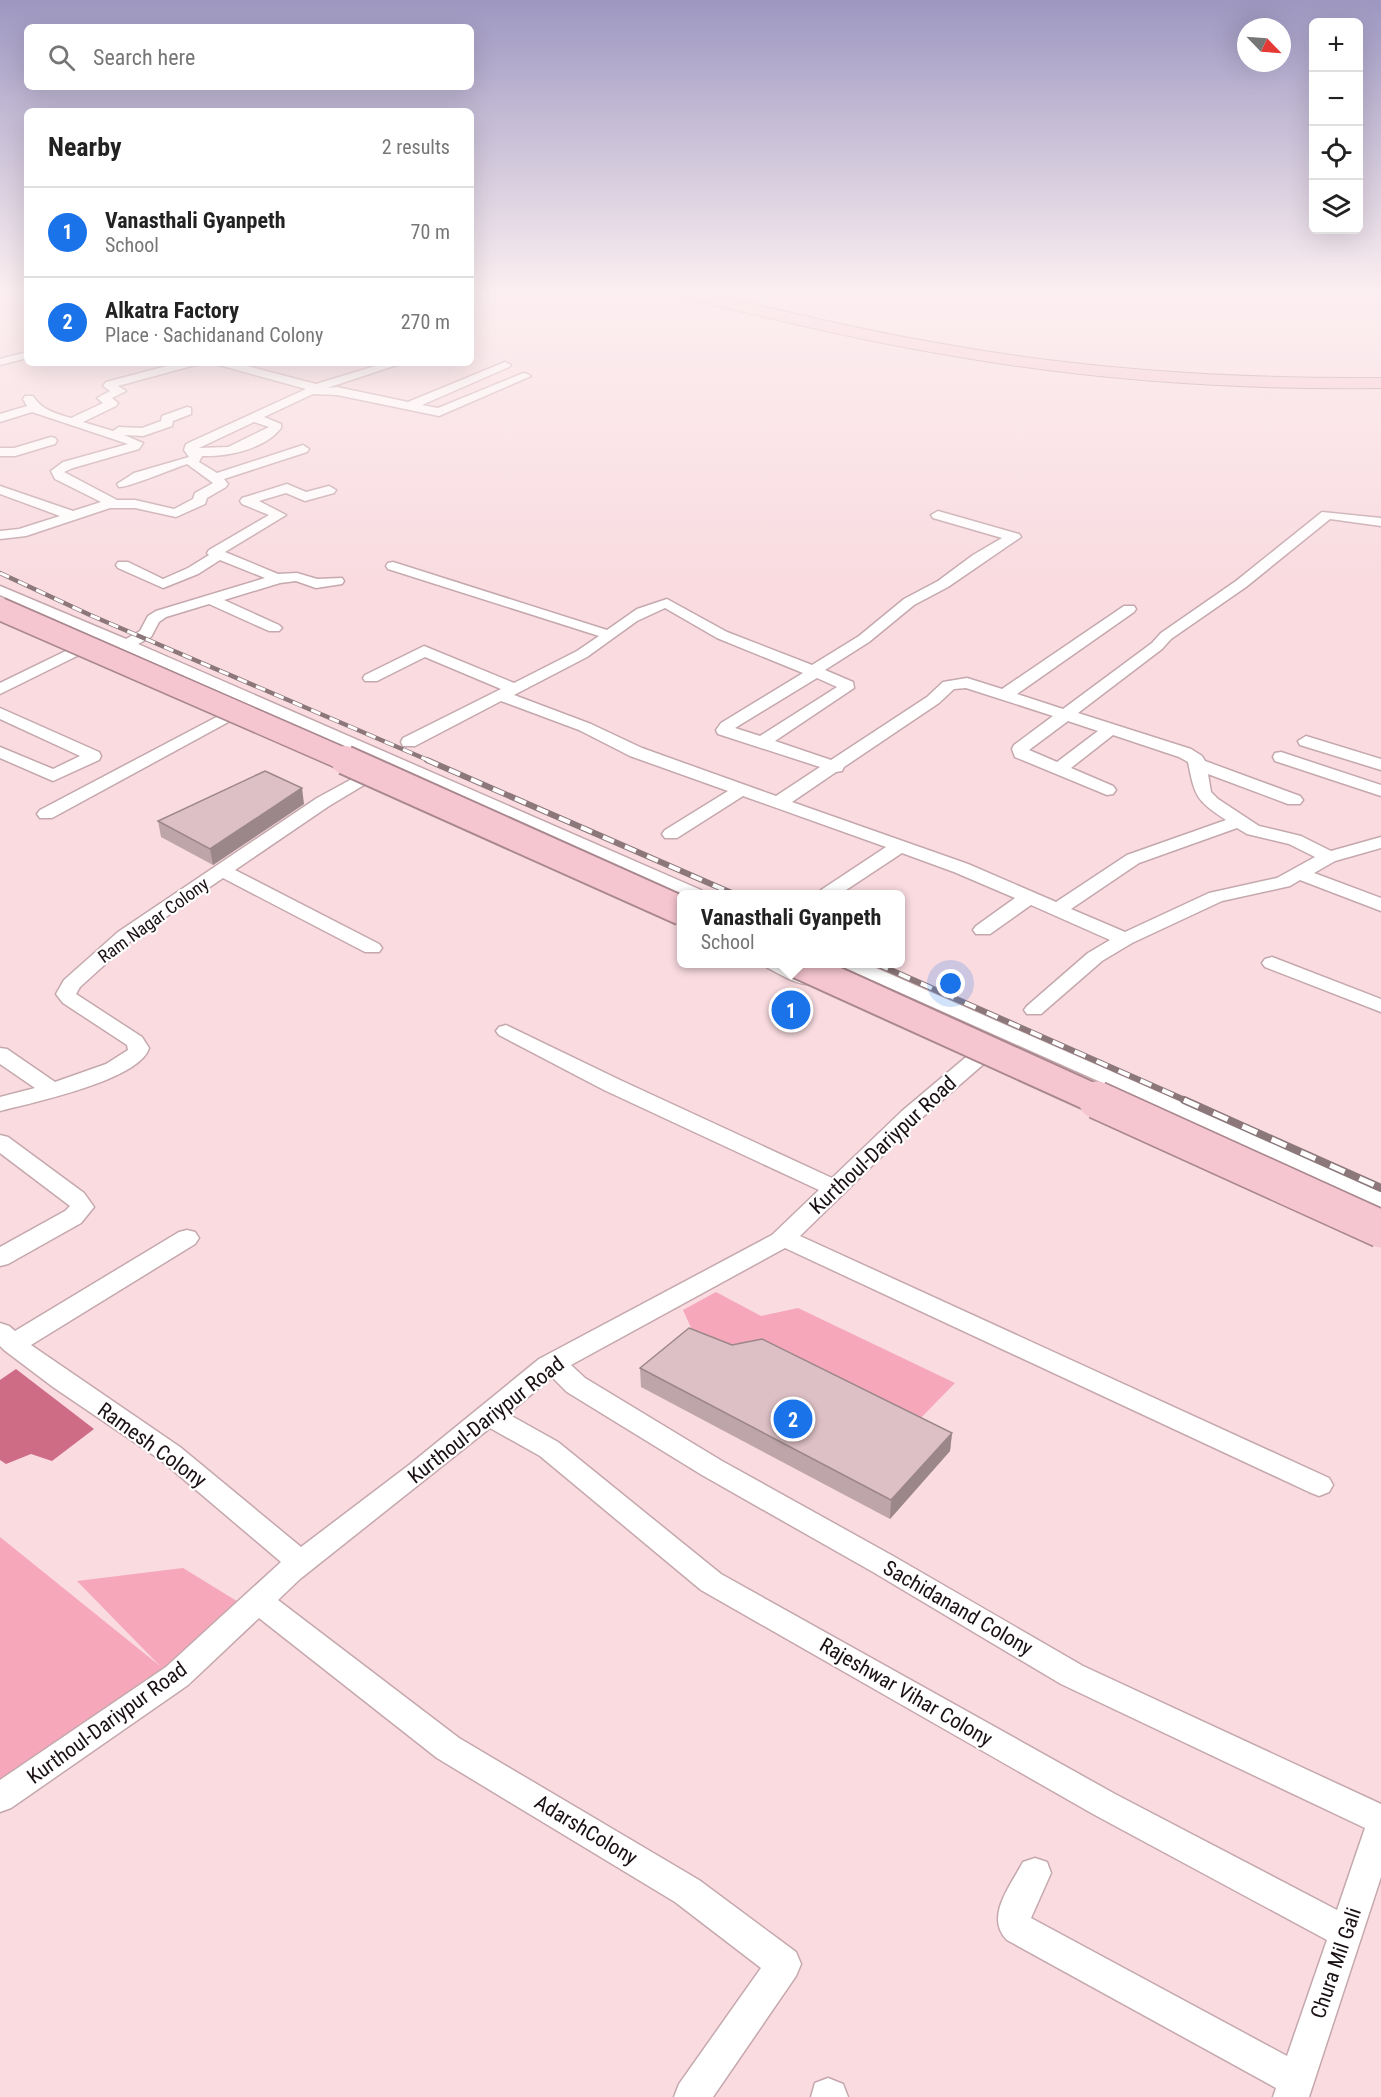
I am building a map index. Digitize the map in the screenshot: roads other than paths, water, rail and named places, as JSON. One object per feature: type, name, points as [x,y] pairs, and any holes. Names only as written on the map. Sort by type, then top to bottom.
[{"type":"highway","points":[[0,597],[677,896]]},
{"type":"highway","points":[[0,609],[462,811],[677,909]]},
{"type":"highway","points":[[809,968],[1381,1229]]},
{"type":"highway","points":[[838,968],[1381,1211]]},
{"type":"street","points":[[74,423],[112,403],[102,399],[120,391],[111,387]]},
{"type":"street","points":[[303,387],[324,393],[337,391],[439,412],[499,387]]},
{"type":"street","points":[[189,455],[193,445],[321,387]]},
{"type":"street","points":[[409,406],[454,387]]},
{"type":"street","points":[[0,418],[32,404],[74,423],[137,443],[135,447],[92,458],[57,471],[60,476],[114,503],[176,513],[200,501],[200,496],[226,486],[271,461],[303,449]]},
{"type":"street","points":[[74,423],[88,421],[117,430],[140,433],[166,424],[168,423],[164,420],[187,411]]},
{"type":"street","points":[[0,535],[21,533],[114,503],[129,492],[118,482],[139,476],[189,455],[225,452],[270,433],[275,428],[275,424],[254,418]]},
{"type":"street","points":[[0,452],[15,452],[51,441]]},
{"type":"street","points":[[189,455],[196,456],[192,463],[226,486],[303,506]]},
{"type":"street","points":[[275,579],[269,574],[214,552],[279,515],[246,502],[286,488],[305,497],[329,490]]},
{"type":"street","points":[[3,493],[71,515]]},
{"type":"street","points":[[836,767],[724,729],[864,639],[909,602],[948,581],[978,558],[1014,537],[938,515]]},
{"type":"street","points":[[1107,790],[1020,751],[1023,746],[1157,646],[1166,636],[1241,584],[1327,515],[1381,522]]},
{"type":"street","points":[[123,565],[164,584],[193,571],[219,555]]},
{"type":"street","points":[[393,566],[611,635]]},
{"type":"street","points":[[125,645],[146,634],[150,623],[156,616],[275,579],[297,577],[316,584],[337,581]]},
{"type":"street","points":[[0,590],[685,890]]},
{"type":"street","points":[[210,599],[274,628]]},
{"type":"street","points":[[410,742],[506,691],[581,655],[611,635],[634,615],[651,607],[669,603],[722,634],[845,683],[847,687],[761,743]]},
{"type":"street","points":[[1006,694],[1129,609]]},
{"type":"street","points":[[0,616],[677,919]]},
{"type":"street","points":[[0,689],[76,651]]},
{"type":"street","points":[[371,678],[424,651],[636,752],[961,868],[1125,939]]},
{"type":"street","points":[[778,803],[836,767],[933,700],[949,685],[967,683],[1112,728],[1192,756],[1199,765],[1205,796],[1239,821],[1260,832],[1295,840],[1329,857]]},
{"type":"street","points":[[0,713],[93,756],[53,776],[0,752]]},
{"type":"street","points":[[46,814],[226,717]]},
{"type":"street","points":[[1058,770],[1112,728]]},
{"type":"street","points":[[310,755],[345,740]]},
{"type":"street","points":[[1306,741],[1381,765]]},
{"type":"street","points":[[1281,757],[1381,790]]},
{"type":"street","points":[[1199,765],[1294,800]]},
{"type":"street","name":"Ram Nagar Colony","points":[[0,1104],[106,1072],[121,1065],[138,1051],[139,1046],[135,1041],[70,999],[66,990],[125,936],[323,802],[363,778]]},
{"type":"street","points":[[671,834],[739,790]]},
{"type":"street","points":[[1058,909],[1133,859],[1239,821]]},
{"type":"street","points":[[1034,1010],[1095,957],[1125,939],[1216,897],[1283,882],[1329,857],[1381,842]]},
{"type":"street","points":[[834,890],[899,847]]},
{"type":"street","points":[[222,870],[372,948]]},
{"type":"street","points":[[1301,874],[1381,905]]},
{"type":"street","points":[[983,930],[1030,897]]},
{"type":"street","points":[[1272,963],[1381,1006]]},
{"type":"street","points":[[786,968],[1381,1240]]},
{"type":"street","points":[[863,968],[1381,1199]]},
{"type":"street","points":[[889,1016],[918,992]]},
{"type":"street","points":[[506,1031],[612,1085],[835,1188]]},
{"type":"street","points":[[0,1054],[51,1089]]},
{"type":"street","name":"Kurthoul-Dariypur Road","points":[[0,1798],[177,1676],[301,1563],[419,1472],[553,1363],[784,1238],[909,1116],[979,1057]]},
{"type":"street","points":[[0,1142],[76,1198],[82,1207],[73,1216],[0,1258]]},
{"type":"street","points":[[6,1338],[188,1238]]},
{"type":"street","points":[[784,1238],[1319,1485]]},
{"type":"street","name":"Ramesh Colony","points":[[6,1338],[88,1400],[171,1454],[301,1563]]},
{"type":"street","name":"Sachidanand Colony","points":[[553,1363],[576,1385],[712,1468],[883,1564],[1072,1675],[1381,1820]]},
{"type":"street","name":"Rajeshwar Vihar Colony","points":[[488,1415],[549,1449],[711,1582],[1093,1798],[1347,1934]]},
{"type":"street","name":"AdarshColony","points":[[258,1601],[448,1748],[687,1892],[784,1964],[692,2097]]},
{"type":"street","name":"Chura Mil Gali","points":[[1294,2088],[1381,1828]]},
{"type":"street","points":[[1035,1873],[1014,1913],[1014,1923],[1019,1929],[1294,2088]]},
{"type":"railway","points":[[0,573],[90,615],[430,761]]},
{"type":"railway","points":[[427,760],[725,890]]},
{"type":"railway","points":[[886,968],[1187,1101]]},
{"type":"railway","points":[[1184,1100],[1381,1188]]},
{"type":"place","name":"Vanasthali Gyanpeth","points":[[791,1010]]},
{"type":"place","name":"Alkatra Factory","points":[[793,1419]]}]
